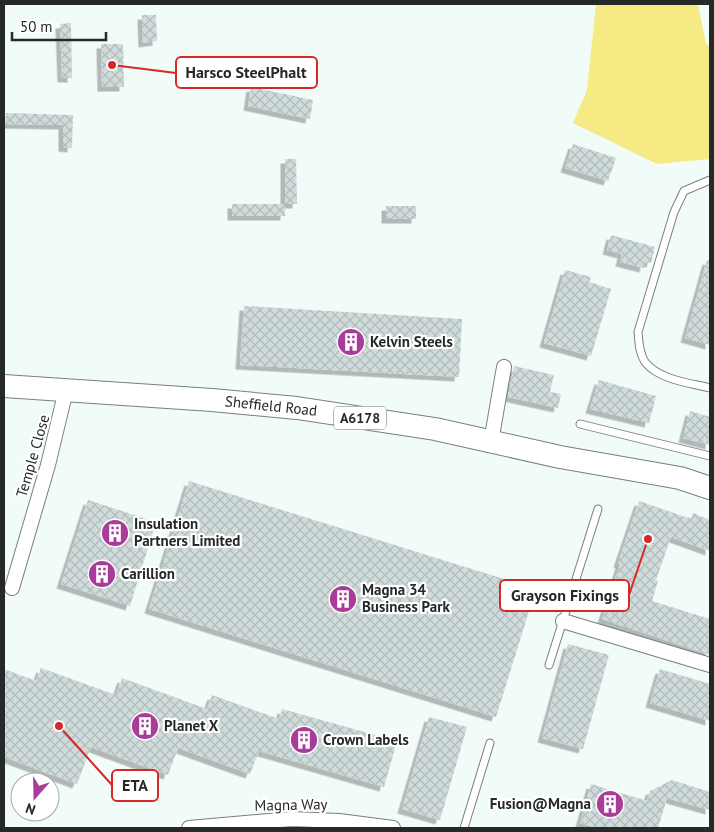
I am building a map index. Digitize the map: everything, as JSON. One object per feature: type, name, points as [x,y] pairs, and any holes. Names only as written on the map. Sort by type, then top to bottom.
[{"type":"main road","name":"Sheffield Road","points":[[4,386],[297,408],[435,429],[491,442],[680,478],[710,488]]},
{"type":"street","points":[[491,442],[504,366]]},
{"type":"street","name":"Temple Close","points":[[12,588],[48,465],[66,390]]},
{"type":"street","points":[[563,620],[710,665]]},
{"type":"street","name":"Magna Way","points":[[189,828],[292,819],[340,821],[393,828]]},
{"type":"lane","points":[[710,180],[684,191],[674,212],[638,332],[640,350],[645,362],[657,372],[710,388]]},
{"type":"lane","points":[[580,424],[710,456]]},
{"type":"lane","points":[[549,665],[598,509]]},
{"type":"lane","points":[[464,828],[490,743]]},
{"type":"shaded area","points":[[596,4],[698,4],[706,44],[710,46],[710,159],[657,164],[573,123],[587,90]]},
{"type":"building","points":[[142,15],[156,15],[157,41],[143,43]]},
{"type":"building","points":[[71,23],[72,78],[62,78],[60,24]]},
{"type":"building","points":[[101,44],[123,44],[124,87],[102,87]]},
{"type":"building","points":[[251,87],[313,100],[310,119],[248,106]]},
{"type":"building","points":[[6,113],[73,115],[72,148],[63,147],[63,125],[5,124]]},
{"type":"building","points":[[573,144],[616,158],[608,181],[565,168]]},
{"type":"building","points":[[285,159],[296,159],[297,204],[285,204]]},
{"type":"building","points":[[232,204],[285,204],[285,216],[232,216]]},
{"type":"building","points":[[386,206],[416,206],[416,219],[386,219]]},
{"type":"building","points":[[611,235],[655,247],[651,263],[645,262],[644,268],[620,262],[622,254],[607,250]]},
{"type":"building","points":[[707,260],[710,261],[710,345],[685,338]]},
{"type":"building","points":[[565,270],[591,277],[589,282],[611,289],[591,356],[544,343]]},
{"type":"building","name":"Kelvin Steels","points":[[244,306],[462,319],[459,377],[240,365]]},
{"type":"building","points":[[514,366],[554,375],[550,392],[561,394],[558,408],[508,397]]},
{"type":"building","points":[[599,380],[656,396],[649,423],[590,409]]},
{"type":"building","points":[[690,411],[710,417],[710,445],[683,438]]},
{"type":"building","name":"Magna 34 Business Park","points":[[189,481],[536,589],[496,717],[149,609]]},
{"type":"building","points":[[88,500],[156,522],[130,606],[61,584]]},
{"type":"building","points":[[639,501],[691,519],[693,513],[710,520],[710,551],[671,537],[656,580],[658,581],[652,601],[710,619],[710,655],[602,619]]},
{"type":"building","points":[[568,644],[609,655],[583,749],[542,738]]},
{"type":"building","points":[[41,668],[116,695],[122,678],[207,709],[212,695],[279,719],[282,709],[397,741],[384,787],[259,751],[250,774],[178,748],[168,775],[91,747],[77,784],[60,778],[60,772],[45,772],[4,757],[4,669],[36,681]]},
{"type":"building","points":[[660,669],[710,684],[710,721],[650,703]]},
{"type":"building","points":[[429,717],[467,727],[440,820],[402,809]]},
{"type":"building","name":"Fusion@Magna","points":[[672,780],[710,792],[710,810],[667,798],[658,828],[597,828],[580,823],[591,784],[647,801],[650,791]]},
{"type":"place","name":"Harsco SteelPhalt","points":[[112,65]]},
{"type":"place","name":"Kelvin Steels","points":[[351,342]]},
{"type":"place","name":"Insulation Partners Limited","points":[[115,533]]},
{"type":"place","name":"Grayson Fixings","points":[[648,539]]},
{"type":"place","name":"Carillion","points":[[102,574]]},
{"type":"place","name":"Magna 34 Business Park","points":[[343,599]]},
{"type":"place","name":"ETA","points":[[59,726]]},
{"type":"place","name":"Planet X","points":[[145,726]]},
{"type":"place","name":"Crown Labels","points":[[304,740]]},
{"type":"place","name":"Fusion@Magna","points":[[610,804]]}]
